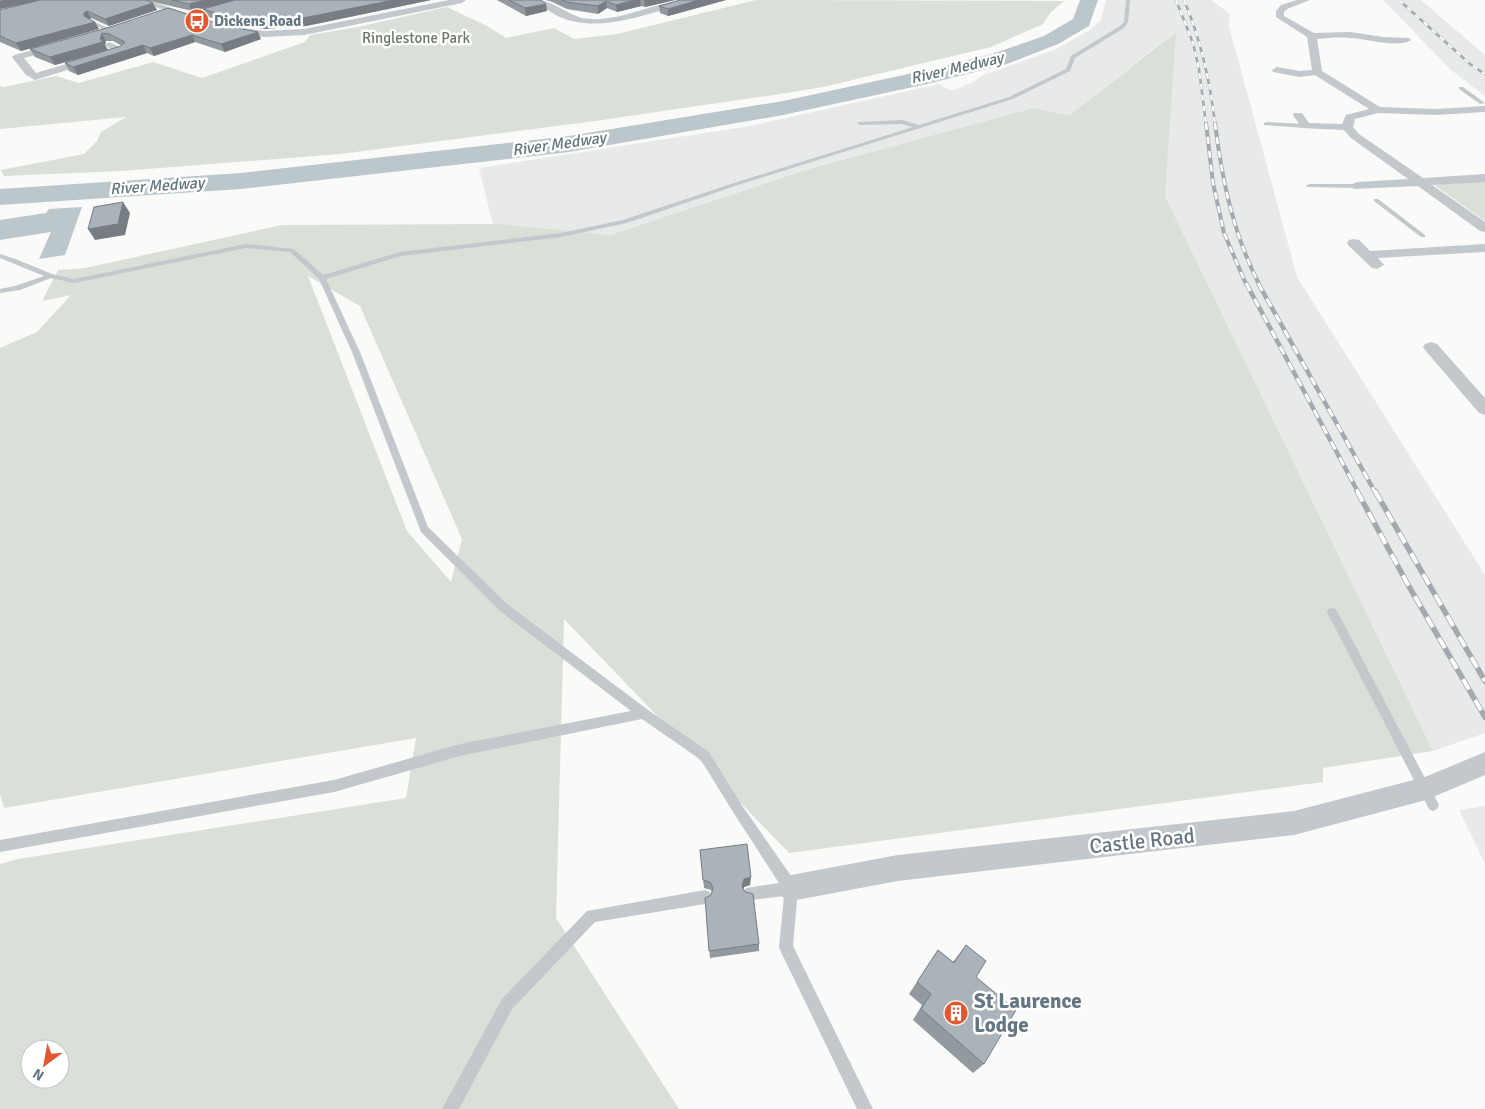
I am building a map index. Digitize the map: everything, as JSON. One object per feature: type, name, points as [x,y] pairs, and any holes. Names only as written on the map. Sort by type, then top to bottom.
[{"type":"street","points":[[140,0],[196,16]]},
{"type":"street","points":[[224,27],[242,32],[264,34],[304,32],[462,0]]},
{"type":"street","points":[[540,0],[570,17],[593,22],[619,18],[688,0]]},
{"type":"street","points":[[1285,0],[1301,2]]},
{"type":"street","points":[[1301,2],[1284,7],[1280,11],[1280,17],[1312,36],[1350,35],[1383,40],[1406,40]]},
{"type":"street","points":[[154,15],[170,10]]},
{"type":"street","points":[[96,35],[121,27]]},
{"type":"street","points":[[1312,36],[1317,72]]},
{"type":"street","points":[[67,44],[17,57],[26,66],[30,74],[36,77],[122,50],[109,45]]},
{"type":"street","points":[[1277,70],[1300,74],[1317,72],[1378,110]]},
{"type":"street","points":[[1347,127],[1350,117],[1378,110],[1436,112],[1484,106]]},
{"type":"street","points":[[1298,116],[1306,126],[1347,127],[1355,136],[1485,228]]},
{"type":"street","points":[[1358,186],[1485,178]]},
{"type":"street","points":[[1358,186],[1376,200]]},
{"type":"street","points":[[1354,243],[1379,266]]},
{"type":"street","points":[[1367,255],[1485,248]]},
{"type":"street","points":[[1431,347],[1482,402]]},
{"type":"street","name":"Castle Road","points":[[791,888],[898,868],[1294,824],[1429,796],[1476,767]]},
{"type":"lane","points":[[322,278],[400,254],[561,235],[616,224],[739,182],[1011,98],[1064,72],[1069,68],[1073,57],[1125,24],[1128,0]]},
{"type":"lane","points":[[91,21],[110,31]]},
{"type":"lane","points":[[1461,88],[1484,106]]},
{"type":"lane","points":[[860,123],[902,122],[918,127]]},
{"type":"lane","points":[[1266,124],[1306,126]]},
{"type":"lane","points":[[1309,186],[1358,186]]},
{"type":"lane","points":[[1376,200],[1423,236]]},
{"type":"lane","points":[[0,256],[50,276],[74,280],[246,246],[292,250],[322,278],[356,352],[424,528],[503,607],[644,714],[705,756],[737,808],[791,888],[786,947],[865,1109]]},
{"type":"lane","points":[[0,291],[17,288],[50,276]]},
{"type":"lane","points":[[1332,612],[1429,796]]},
{"type":"lane","points":[[0,846],[334,786],[460,750],[644,714]]},
{"type":"lane","points":[[751,893],[791,888]]},
{"type":"lane","points":[[450,1109],[507,1004],[592,916],[705,897]]},
{"type":"shaded area","points":[[1106,0],[1211,0],[1230,14],[1229,26],[1297,277],[1485,575],[1485,733],[1433,751],[1165,196],[1175,32],[1070,115],[1033,108],[809,169],[610,235],[495,233],[479,168],[750,126],[939,84],[952,91],[975,81],[981,76],[1056,49],[1090,30],[1101,20]]},
{"type":"shaded area","points":[[1383,0],[1421,0],[1485,55],[1485,96],[1451,70]]},
{"type":"shaded area","points":[[82,207],[65,255],[39,259],[51,232],[0,240],[0,220],[46,213],[49,209]]},
{"type":"shaded area","points":[[1485,806],[1485,864],[1459,810]]},
{"type":"green space","name":"Ringlestone Park","points":[[756,0],[1064,1],[1051,12],[1043,24],[991,47],[823,87],[780,94],[595,121],[340,154],[122,171],[4,176],[1,170],[84,154],[97,141],[101,132],[126,117],[0,129],[0,86],[4,87],[56,76],[79,83],[153,62],[202,78],[305,42],[310,35],[358,27],[447,7],[487,26],[506,38],[554,28],[574,39],[617,34]]},
{"type":"green space","points":[[1176,32],[1165,196],[1433,751],[1323,768],[1323,782],[789,853],[564,619],[556,918],[679,1109],[0,1109],[0,864],[18,859],[406,798],[416,738],[4,808],[0,794],[0,348],[37,332],[71,295],[42,301],[58,270],[85,268],[282,225],[498,224],[610,235],[809,169],[1033,108],[1070,115]],"holes":[[[308,276],[360,306],[462,539],[451,582],[407,531]]]},
{"type":"green space","points":[[1485,179],[1485,221],[1434,185]]},
{"type":"building","points":[[40,0],[146,0],[153,3],[105,19],[87,11],[84,13],[84,16],[95,22],[16,43],[0,36],[0,10]]},
{"type":"building","points":[[172,0],[205,0],[189,4]]},
{"type":"building","points":[[235,0],[394,0],[303,18],[261,22],[231,18],[203,9]]},
{"type":"building","points":[[509,0],[541,0],[546,4],[525,8]]},
{"type":"building","points":[[562,0],[634,0],[616,5],[606,1],[598,6]]},
{"type":"building","points":[[680,0],[699,0],[668,9],[659,6]]},
{"type":"building","points":[[168,8],[226,26],[258,32],[221,44],[192,35],[150,48],[143,45],[73,67],[65,63],[121,46],[125,42],[109,34],[102,33],[100,39],[103,42],[50,57],[30,49],[110,27]]},
{"type":"building","points":[[123,202],[118,224],[88,229],[94,207]]},
{"type":"building","points":[[747,844],[751,877],[744,879],[742,886],[745,892],[753,894],[759,944],[709,951],[705,898],[711,895],[713,888],[710,882],[703,880],[700,850]]},
{"type":"building","name":"St Laurence Lodge","points":[[966,945],[986,961],[976,977],[1016,1010],[984,1064],[921,1009],[931,994],[917,982],[938,950],[954,963]]},
{"type":"waterway","name":"River Medway","points":[[0,197],[241,181],[569,144],[783,108],[927,77],[999,59],[1051,40],[1082,22],[1089,0]]},
{"type":"railway","points":[[1176,0],[1193,43],[1199,69],[1206,124]]},
{"type":"railway","points":[[1184,0],[1204,61],[1215,124]]},
{"type":"railway","points":[[1399,0],[1470,64],[1485,74]]},
{"type":"railway","points":[[1206,123],[1213,183],[1224,233],[1246,284]]},
{"type":"railway","points":[[1215,123],[1225,186],[1235,226],[1259,284]]},
{"type":"railway","points":[[1246,283],[1358,492]]},
{"type":"railway","points":[[1258,283],[1375,492]]},
{"type":"railway","points":[[1357,491],[1407,583],[1485,717]]},
{"type":"railway","points":[[1375,491],[1485,681]]},
{"type":"place","name":"Dickens Road","points":[[197,21]]},
{"type":"place","name":"St Laurence Lodge","points":[[956,1013]]}]
